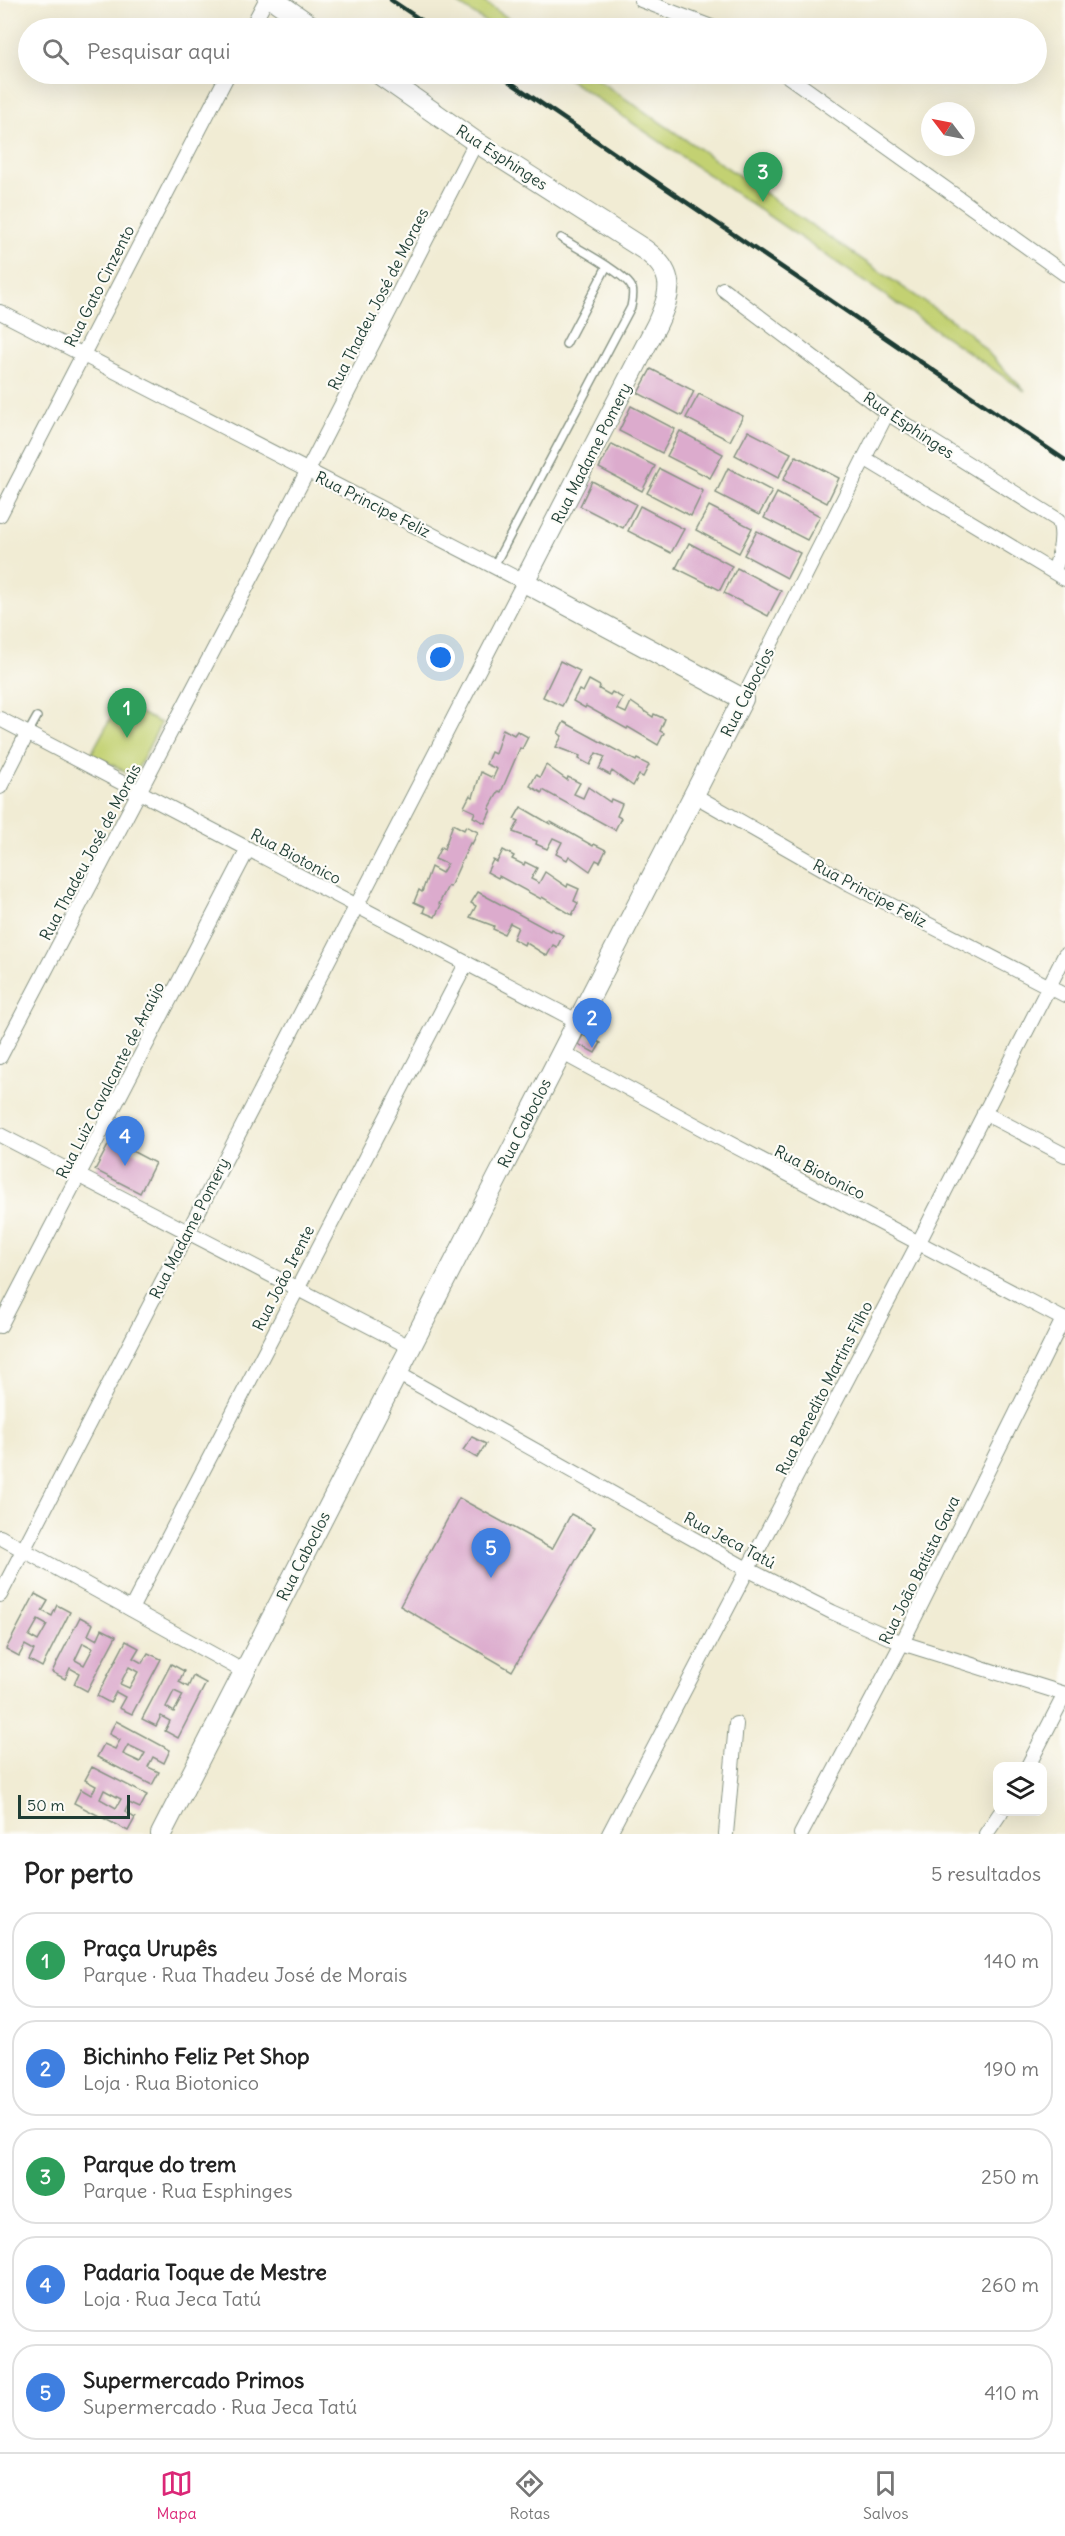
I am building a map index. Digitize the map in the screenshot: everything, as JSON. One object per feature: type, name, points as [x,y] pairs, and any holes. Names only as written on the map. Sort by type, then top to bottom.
[{"type":"street","points":[[256,18],[266,0]]},
{"type":"street","points":[[274,0],[300,18]]},
{"type":"street","points":[[641,0],[688,18]]},
{"type":"street","name":"Rua Gato Cinzento","points":[[0,514],[223,84]]},
{"type":"street","name":"Rua Esphinges","points":[[393,84],[476,142],[659,260],[667,274],[670,286],[668,302],[657,324]]},
{"type":"street","points":[[799,84],[1065,274]]},
{"type":"street","name":"Rua Thadeu José de Moraes","points":[[309,470],[476,142]]},
{"type":"street","name":"Rua Esphinges","points":[[723,289],[887,413],[1058,520],[1062,529],[1059,575]]},
{"type":"street","name":"Rua Principe Feliz","points":[[0,312],[494,566],[743,699]]},
{"type":"street","name":"Rua Madame Pomery","points":[[0,1595],[657,324]]},
{"type":"street","name":"Rua Caboclos","points":[[161,1834],[694,795],[887,413]]},
{"type":"street","points":[[864,458],[1059,575]]},
{"type":"street","name":"Rua Thadeu José de Morais","points":[[0,1057],[309,470]]},
{"type":"street","name":"Rua Biotonico","points":[[0,719],[577,1021]]},
{"type":"street","points":[[0,787],[27,734]]},
{"type":"street","name":"Rua Principe Feliz","points":[[694,795],[849,884],[1065,995]]},
{"type":"street","name":"Rua Luiz Cavalcante de Araújo","points":[[0,1326],[248,849]]},
{"type":"street","name":"Rua Benedito Martins Filho","points":[[609,1834],[749,1570],[1065,955]]},
{"type":"street","name":"Rua João Irente","points":[[131,1609],[466,964]]},
{"type":"street","name":"Rua Biotonico","points":[[561,1052],[1064,1319]]},
{"type":"street","points":[[984,1113],[1065,1155]]},
{"type":"street","points":[[0,1135],[410,1347]]},
{"type":"street","name":"Rua João Batista Gava","points":[[801,1834],[902,1643],[1064,1319]]},
{"type":"street","name":"Rua Jeca Tatú","points":[[397,1374],[749,1570],[832,1611],[902,1643],[1065,1694]]},
{"type":"street","points":[[0,1537],[243,1671]]},
{"type":"street","points":[[1031,1762],[1065,1694]]},
{"type":"street","points":[[726,1834],[736,1724]]},
{"type":"street","points":[[986,1834],[997,1816]]},
{"type":"lane","points":[[494,566],[631,307],[631,286],[607,266],[561,238]]},
{"type":"lane","points":[[566,344],[607,266]]},
{"type":"lane","points":[[27,734],[37,717]]},
{"type":"green space","points":[[453,0],[481,0],[508,18],[480,18]]},
{"type":"green space","points":[[576,84],[604,84],[966,330],[1025,391]]},
{"type":"green space","points":[[119,703],[161,723],[134,776],[91,754]]},
{"type":"building","points":[[651,369],[694,391],[682,416],[638,393]]},
{"type":"building","points":[[699,394],[743,416],[730,441],[686,418]]},
{"type":"building","points":[[631,406],[675,429],[662,453],[619,431]]},
{"type":"building","points":[[680,431],[723,454],[710,478],[667,456]]},
{"type":"building","points":[[748,431],[791,453],[778,478],[735,455]]},
{"type":"building","points":[[612,444],[655,466],[642,491],[599,468]]},
{"type":"building","points":[[796,456],[839,478],[827,503],[783,480]]},
{"type":"building","points":[[728,468],[772,491],[759,515],[716,493]]},
{"type":"building","points":[[660,469],[703,491],[691,516],[647,493]]},
{"type":"building","points":[[592,481],[636,504],[623,528],[580,506]]},
{"type":"building","points":[[777,493],[820,516],[807,540],[764,518]]},
{"type":"building","points":[[640,506],[684,529],[671,553],[628,531]]},
{"type":"building","points":[[709,506],[752,528],[739,553],[696,530]]},
{"type":"building","points":[[757,531],[800,553],[787,578],[744,555]]},
{"type":"building","points":[[689,543],[732,566],[720,590],[676,568]]},
{"type":"building","points":[[737,568],[781,591],[768,616],[724,593]]},
{"type":"building","points":[[560,661],[580,671],[562,706],[543,697]]},
{"type":"building","points":[[589,680],[610,695],[612,692],[623,698],[617,709],[626,713],[631,702],[653,717],[654,714],[665,719],[660,731],[664,733],[658,745],[628,727],[627,729],[573,701],[579,690],[583,692]]},
{"type":"building","points":[[564,722],[636,761],[637,759],[649,765],[643,777],[639,775],[633,786],[612,771],[610,775],[599,769],[605,757],[596,753],[590,765],[579,759],[580,756],[556,747],[562,736],[558,733]]},
{"type":"building","points":[[503,729],[514,735],[517,731],[528,737],[522,749],[520,748],[501,792],[499,791],[489,809],[491,810],[485,823],[473,817],[475,812],[464,807],[470,795],[473,797],[481,772],[493,778],[497,769],[486,764],[491,752],[495,754]]},
{"type":"building","points":[[546,765],[567,780],[568,777],[580,783],[574,794],[583,798],[588,787],[610,802],[611,799],[622,804],[617,816],[621,818],[615,830],[543,790],[542,793],[530,786],[536,775],[540,777]]},
{"type":"building","points":[[521,807],[593,846],[594,844],[606,850],[600,862],[596,860],[590,871],[569,856],[567,860],[556,854],[562,842],[553,838],[547,849],[536,844],[537,841],[513,832],[519,821],[514,819]]},
{"type":"building","points":[[453,824],[464,830],[466,826],[478,832],[472,844],[470,843],[450,887],[448,886],[435,917],[423,912],[425,907],[414,902],[419,890],[422,892],[431,867],[442,873],[447,864],[435,859],[441,847],[444,849]]},
{"type":"building","points":[[503,850],[514,856],[512,859],[537,868],[531,879],[539,883],[545,872],[567,887],[568,884],[579,889],[574,901],[578,903],[572,915],[542,897],[541,899],[487,872],[493,860],[497,862]]},
{"type":"building","points":[[478,892],[550,931],[551,929],[563,935],[557,947],[553,945],[547,956],[525,942],[524,945],[513,939],[518,927],[510,923],[504,934],[493,929],[494,926],[470,917],[476,906],[471,903]]},
{"type":"building","points":[[583,1035],[601,1043],[595,1053],[578,1044]]},
{"type":"building","points":[[111,1140],[155,1163],[140,1193],[95,1170]]},
{"type":"building","points":[[472,1437],[486,1444],[477,1458],[463,1450]]},
{"type":"building","points":[[459,1498],[552,1549],[571,1514],[595,1527],[512,1671],[400,1606]]},
{"type":"building","points":[[35,1594],[48,1601],[42,1611],[52,1616],[57,1605],[70,1612],[42,1667],[29,1660],[34,1650],[25,1645],[19,1656],[6,1649]],"holes":[[[38,1620],[47,1625],[38,1641],[29,1636]]]},
{"type":"building","points":[[80,1617],[93,1624],[88,1635],[97,1640],[102,1629],[116,1636],[87,1691],[74,1684],[79,1673],[70,1668],[65,1679],[52,1672]],"holes":[[[83,1643],[93,1648],[84,1665],[75,1660]]]},
{"type":"building","points":[[126,1641],[139,1648],[133,1658],[142,1663],[148,1653],[161,1659],[132,1714],[119,1708],[125,1697],[116,1692],[110,1703],[97,1696]],"holes":[[[129,1667],[138,1672],[129,1688],[120,1684]]]},
{"type":"building","points":[[171,1664],[184,1671],[179,1682],[188,1687],[193,1676],[206,1683],[178,1738],[165,1731],[170,1721],[161,1716],[156,1726],[142,1719]],"holes":[[[174,1691],[183,1695],[174,1712],[166,1707]]]},
{"type":"building","points":[[116,1721],[170,1750],[164,1763],[153,1757],[148,1767],[159,1772],[152,1785],[97,1757],[104,1744],[115,1749],[120,1740],[109,1734]],"holes":[[[128,1745],[145,1753],[140,1762],[123,1754]]]},
{"type":"building","points":[[92,1767],[147,1795],[140,1808],[129,1803],[125,1812],[135,1818],[128,1831],[74,1803],[81,1789],[91,1795],[96,1786],[85,1780]],"holes":[[[104,1790],[121,1799],[116,1808],[100,1799]]]},
{"type":"railway","points":[[391,0],[418,18]]},
{"type":"railway","points":[[513,84],[1065,460]]},
{"type":"place","name":"Parque do trem","points":[[763,202]]},
{"type":"place","name":"Praça Urupês","points":[[127,738]]},
{"type":"place","name":"Bichinho Feliz Pet Shop","points":[[592,1048]]},
{"type":"place","name":"Padaria Toque de Mestre","points":[[125,1166]]},
{"type":"place","name":"Supermercado Primos","points":[[491,1578]]}]
